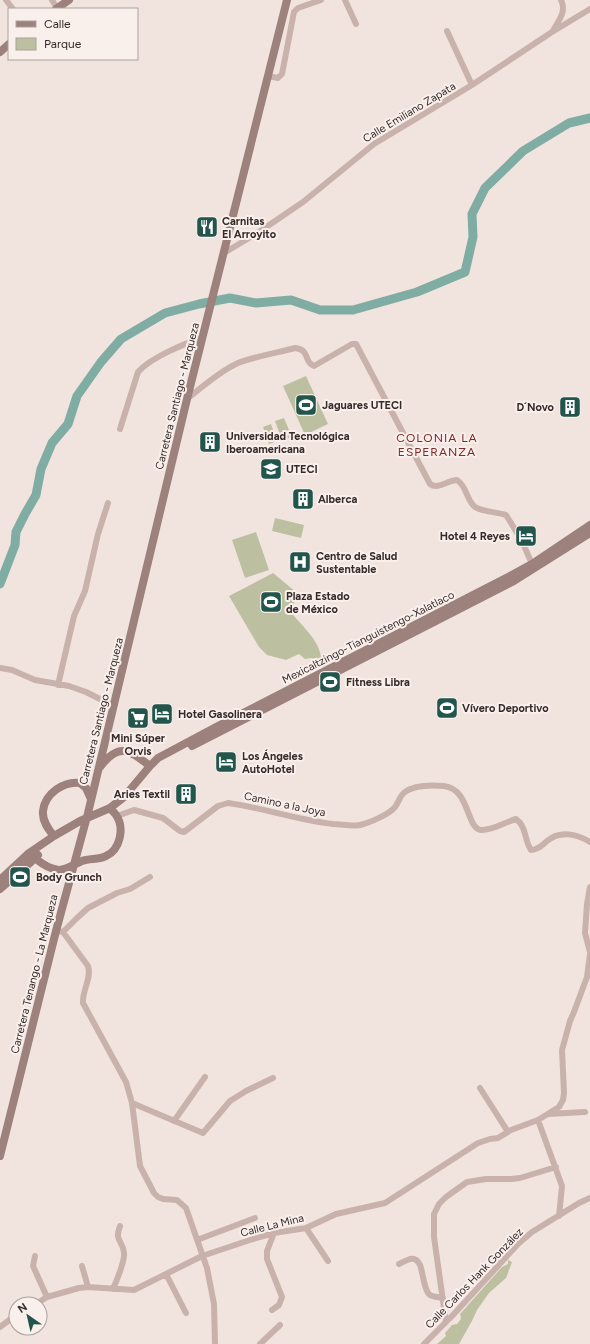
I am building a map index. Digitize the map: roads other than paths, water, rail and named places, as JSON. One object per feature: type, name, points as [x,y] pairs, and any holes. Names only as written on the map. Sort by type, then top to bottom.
[{"type":"main road","points":[[58,8],[69,0]]},
{"type":"main road","name":"Carretera Santiago - Marqueza","points":[[91,799],[187,399],[287,0]]},
{"type":"main road","points":[[0,52],[8,45]]},
{"type":"main road","name":"Mexicaltzingo-Tianguistengo-Xalatlaco","points":[[0,886],[54,836],[80,821],[110,808],[124,797],[151,764],[158,758],[211,729],[508,577],[532,564],[590,525]]},
{"type":"main road","name":"Mexicaltzingo-Tianguistengo-Xalatlaco","points":[[151,764],[161,761],[218,733],[512,582],[590,532]]},
{"type":"main road","points":[[98,769],[106,758],[112,754],[122,751],[132,753],[151,764]]},
{"type":"main road","points":[[54,836],[44,822],[42,811],[45,803],[53,792],[61,786],[69,783],[80,782],[86,788],[91,799]]},
{"type":"main road","name":"Carretera Tenango - La Marqueza","points":[[0,1156],[60,932],[73,866],[85,826],[91,799]]},
{"type":"main road","points":[[32,856],[46,865],[59,870],[90,859],[110,854],[117,844],[120,834],[120,826],[117,816],[110,808]]},
{"type":"main road","points":[[80,844],[90,859]]},
{"type":"street","points":[[6,0],[12,8]]},
{"type":"street","points":[[268,76],[278,78],[282,74],[294,12],[298,8],[321,0]]},
{"type":"street","points":[[345,0],[356,24]]},
{"type":"street","points":[[562,3],[572,20]]},
{"type":"street","points":[[552,32],[562,14],[562,3]]},
{"type":"street","name":"Calle Emiliano Zapata","points":[[224,253],[259,232],[303,202],[374,144],[472,85],[552,32],[590,9]]},
{"type":"street","points":[[447,31],[472,85]]},
{"type":"street","points":[[120,429],[138,372],[156,359],[187,343],[203,338]]},
{"type":"street","points":[[187,399],[226,370],[246,360],[295,348],[303,350],[309,363],[314,366],[352,344],[356,344],[430,484],[433,486],[438,486],[457,480],[463,486],[470,502],[475,507],[506,515],[521,539],[532,564]]},
{"type":"street","points":[[58,685],[74,616],[85,591],[98,534],[108,503]]},
{"type":"street","points":[[0,668],[12,670],[35,680],[69,686],[86,692],[114,706]]},
{"type":"street","name":"Camino a la Joya","points":[[117,816],[134,810],[163,818],[180,831],[184,832],[218,806],[228,803],[309,821],[359,826],[392,810],[406,791],[418,788],[443,786],[451,787],[456,790],[465,804],[474,825],[479,830],[516,819],[524,828],[528,846],[531,850],[536,849],[558,834],[574,835],[590,842]]},
{"type":"street","points":[[150,877],[130,889],[117,893],[88,908],[60,932],[88,966],[90,971],[83,1003],[126,1082],[132,1103],[140,1166],[144,1176],[154,1193],[160,1198],[177,1200],[186,1208],[207,1268],[214,1304],[215,1344]]},
{"type":"street","points":[[590,887],[586,904],[585,933],[590,953]]},
{"type":"street","name":"Calle La Mina","points":[[48,1298],[70,1290],[88,1287],[134,1290],[202,1256],[274,1233],[306,1228],[336,1214],[385,1203],[478,1143],[498,1138],[508,1132],[538,1120],[559,1107],[563,1100],[564,1093],[562,1050],[570,1020],[589,977],[590,953]]},
{"type":"street","points":[[174,1121],[205,1077]]},
{"type":"street","points":[[132,1103],[204,1133],[230,1101],[273,1078]]},
{"type":"street","points":[[480,1088],[508,1132]]},
{"type":"street","points":[[547,1114],[585,1112]]},
{"type":"street","points":[[538,1120],[562,1186],[559,1216]]},
{"type":"street","points":[[446,1322],[434,1237],[434,1214],[439,1204],[467,1182],[486,1179],[511,1180],[556,1167]]},
{"type":"street","name":"Calle Carlos Hank González","points":[[424,1344],[518,1244],[532,1232],[579,1203],[590,1198]]},
{"type":"street","points":[[197,1240],[254,1218]]},
{"type":"street","points":[[113,1289],[118,1279],[124,1253],[117,1235],[120,1226]]},
{"type":"street","points":[[306,1228],[328,1261]]},
{"type":"street","points":[[272,1310],[279,1305],[282,1297],[267,1259],[267,1251],[274,1233]]},
{"type":"street","points":[[35,1256],[33,1266],[46,1296]]},
{"type":"street","points":[[399,1264],[409,1258],[418,1260],[427,1292],[430,1295],[443,1298]]},
{"type":"street","points":[[82,1266],[88,1287]]},
{"type":"street","points":[[166,1274],[186,1313]]},
{"type":"street","points":[[260,1344],[280,1325]]},
{"type":"waterway","points":[[0,584],[15,545],[16,532],[36,495],[41,469],[52,443],[68,424],[77,396],[101,362],[121,339],[165,313],[199,304],[230,298],[256,303],[291,300],[320,310],[353,310],[417,292],[465,272],[473,237],[472,214],[485,188],[523,151],[569,123],[590,118]]},
{"type":"place","name":"Carnitas El Arroyito","points":[[207,227]]},
{"type":"place","name":"Jaguares UTECI","points":[[306,405]]},
{"type":"place","name":"D´Novo","points":[[570,407]]},
{"type":"place","name":"Universidad Tecnológica Iberoamericana","points":[[210,442]]},
{"type":"place","name":"UTECI","points":[[271,469]]},
{"type":"place","name":"Alberca","points":[[303,499]]},
{"type":"place","name":"Hotel 4 Reyes","points":[[526,536]]},
{"type":"place","name":"Centro de Salud Sustentable","points":[[300,562]]},
{"type":"place","name":"Plaza Estado de México","points":[[271,602]]},
{"type":"place","name":"Fitness Libra","points":[[330,682]]},
{"type":"place","name":"Vívero Deportivo","points":[[447,708]]},
{"type":"place","name":"Hotel Gasolinera","points":[[162,714]]},
{"type":"place","name":"Mini Súper Orvis","points":[[138,718]]},
{"type":"place","name":"Los Ángeles AutoHotel","points":[[226,762]]},
{"type":"place","name":"Aries Textil","points":[[186,794]]},
{"type":"place","name":"Body Grunch","points":[[20,877]]},
{"type":"district","name":"COLONIA LA ESPERANZA","points":[[437,445]]}]
